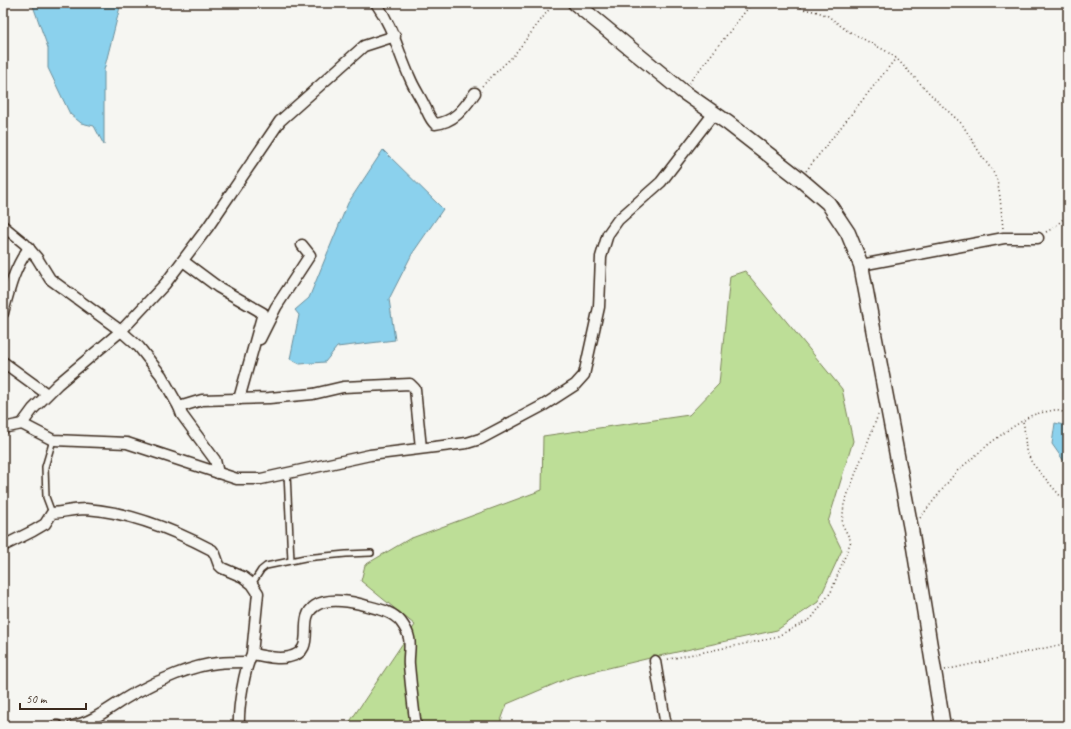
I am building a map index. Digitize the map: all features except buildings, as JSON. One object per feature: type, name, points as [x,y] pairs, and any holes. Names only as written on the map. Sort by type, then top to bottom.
[{"type":"street","points":[[376,3],[385,16],[410,78],[429,117],[435,124],[450,121],[462,112],[475,93]]},
{"type":"street","points":[[575,3],[682,91],[714,113],[800,179],[828,203],[848,233],[861,265],[911,528],[933,673],[943,726]]},
{"type":"street","points":[[22,424],[47,394],[121,331],[165,284],[208,227],[280,121],[364,46],[394,36]]},
{"type":"street","points":[[3,428],[22,424],[53,440],[127,443],[237,479],[261,479],[370,455],[467,443],[480,439],[544,405],[575,385],[584,375],[599,307],[601,257],[608,234],[618,220],[661,182],[714,113]]},
{"type":"street","points":[[3,226],[29,248],[50,279],[121,331],[139,347],[161,375],[182,415],[215,460],[218,473]]},
{"type":"street","points":[[861,265],[1004,238],[1038,238]]},
{"type":"street","points":[[252,350],[276,307],[310,255],[302,245]]},
{"type":"street","points":[[3,313],[12,280],[22,258],[29,248]]},
{"type":"street","points":[[183,261],[218,288],[263,313],[239,398]]},
{"type":"street","points":[[3,362],[47,394]]},
{"type":"street","points":[[179,407],[202,400],[269,398],[313,394],[343,387],[410,384],[415,389],[421,448]]},
{"type":"street","points":[[3,546],[45,524],[52,513],[85,509],[131,517],[177,533],[212,550],[222,568],[243,577],[252,584],[258,593],[250,658],[243,691],[239,726]]},
{"type":"street","points":[[73,726],[86,723],[134,693],[196,668],[216,663],[250,658],[279,658],[297,654],[302,650],[306,643],[306,619],[308,612],[316,605],[328,602],[346,601],[388,612],[401,621],[409,638],[409,664],[416,726]]},
{"type":"street","points":[[655,661],[666,726]]},
{"type":"lane","points":[[52,513],[46,497],[45,467],[53,440]]},
{"type":"lane","points":[[288,473],[292,561]]},
{"type":"lane","points":[[252,584],[261,570],[266,566],[305,558],[370,553]]},
{"type":"path","points":[[475,93],[514,55],[554,3]]},
{"type":"path","points":[[682,91],[752,3]]},
{"type":"path","points":[[794,3],[803,9],[828,16],[846,30],[886,51],[896,58],[907,67],[936,100],[962,124],[997,180],[1004,238]]},
{"type":"path","points":[[800,179],[896,58]]},
{"type":"path","points":[[1038,238],[1056,227],[1068,214]]},
{"type":"path","points":[[911,528],[956,472],[1008,430],[1040,413],[1054,410],[1068,413]]},
{"type":"path","points":[[655,661],[774,638],[812,619],[831,592],[850,541],[842,524],[844,504],[878,415]]},
{"type":"path","points":[[1023,421],[1028,456],[1032,463],[1068,505]]},
{"type":"path","points":[[933,673],[1068,643]]},
{"type":"green space","points":[[745,271],[842,389],[853,441],[828,522],[842,550],[818,602],[777,630],[571,677],[507,704],[499,726],[347,726],[415,625],[361,581],[365,565],[409,539],[542,490],[543,436],[689,415],[719,384],[730,276]]},
{"type":"water","points":[[32,3],[121,3],[104,70],[104,145],[94,126],[81,123],[70,114],[48,68],[48,48]]},
{"type":"water","points":[[383,150],[443,209],[412,254],[389,299],[395,340],[337,347],[325,362],[300,364],[290,359],[299,315],[295,310],[309,298],[348,203]]},
{"type":"water","points":[[1055,423],[1068,426],[1068,467],[1052,444]]}]
